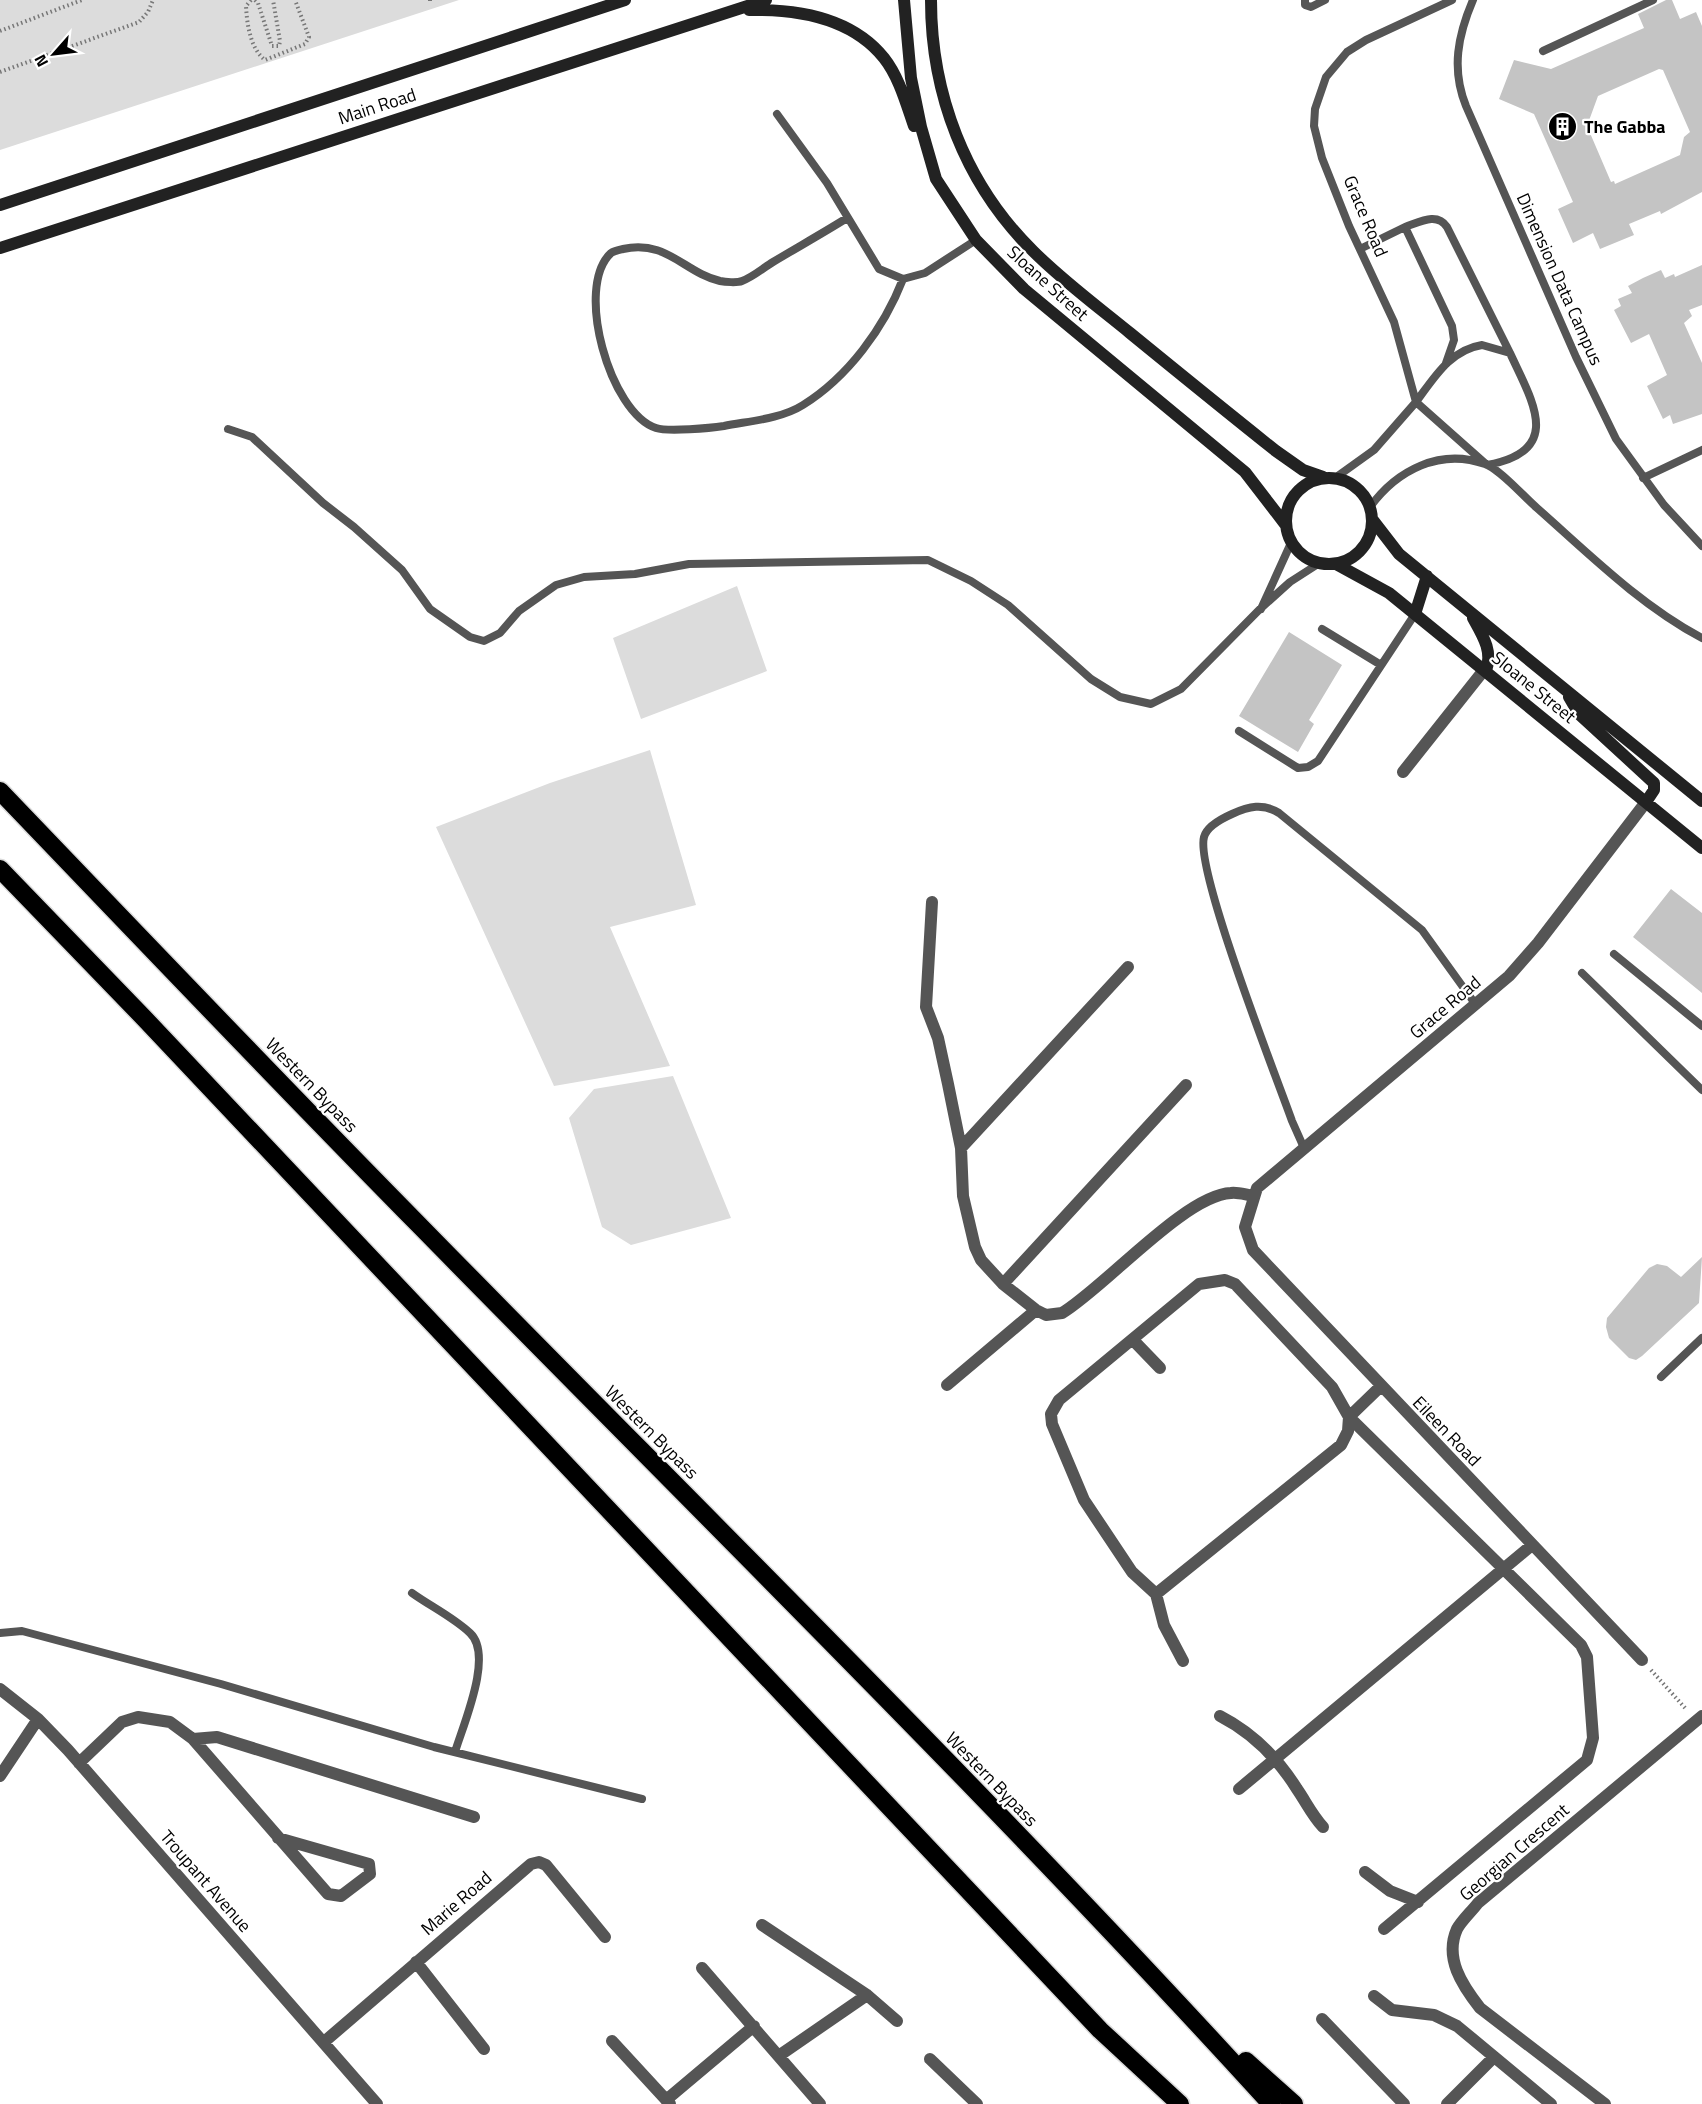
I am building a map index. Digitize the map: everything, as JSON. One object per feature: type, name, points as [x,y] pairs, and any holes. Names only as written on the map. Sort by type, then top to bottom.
[{"type":"highway","name":"Western Bypass","points":[[0,791],[417,1224],[786,1597],[1165,1988],[1271,2104]]},
{"type":"highway","points":[[0,869],[144,1018],[1172,2104]]},
{"type":"highway","points":[[1165,1988],[1293,2104]]},
{"type":"highway","points":[[1101,2030],[1180,2104]]},
{"type":"street","name":"Main Road","points":[[0,205],[625,0]]},
{"type":"street","name":"Main Road","points":[[0,248],[766,0]]},
{"type":"street","name":"Sloane Street","points":[[904,0],[911,78],[921,127],[936,180],[976,240],[1024,289],[1245,472],[1285,525]]},
{"type":"street","name":"Sloane Street","points":[[931,0],[931,37],[941,96],[964,154],[1007,221],[1031,250],[1276,451],[1303,470],[1329,478]]},
{"type":"street","points":[[931,21],[941,0]]},
{"type":"street","points":[[736,10],[784,9],[811,14],[866,40],[884,59],[900,85],[936,180]]},
{"type":"street","points":[[1329,478],[1357,487],[1371,513],[1371,532],[1359,553],[1336,564],[1318,564],[1298,552],[1291,543],[1285,525],[1286,511],[1299,488],[1329,478]]},
{"type":"street","name":"Sloane Street","points":[[1371,513],[1398,554],[1702,801]]},
{"type":"street","name":"Sloane Street","points":[[1336,564],[1377,585],[1415,614],[1702,848]]},
{"type":"street","points":[[1415,614],[1427,576]]},
{"type":"street","points":[[1403,772],[1485,671],[1490,660],[1489,652],[1469,612]]},
{"type":"street","points":[[1564,688],[1579,714],[1654,783],[1654,790],[1646,802]]},
{"type":"street","name":"Grace Road","points":[[1246,1216],[1257,1188],[1509,976],[1538,943],[1646,802]]},
{"type":"street","points":[[932,902],[926,1007],[938,1038],[961,1148],[963,1196],[975,1247],[981,1260],[1003,1284],[1036,1310],[1053,1315],[1068,1310],[1185,1213],[1215,1197],[1230,1193],[1254,1196]]},
{"type":"street","points":[[961,1148],[1128,967]]},
{"type":"street","points":[[1003,1284],[1186,1085]]},
{"type":"street","name":"Eileen Road","points":[[1246,1216],[1245,1227],[1252,1250],[1642,1660]]},
{"type":"street","points":[[1183,1661],[1164,1625],[1156,1594],[1132,1572],[1084,1500],[1052,1425],[1051,1414],[1059,1400],[1199,1284],[1225,1280],[1235,1284],[1332,1387],[1349,1417],[1581,1645],[1585,1652],[1591,1698],[1592,1751],[1581,1768],[1384,1929]]},
{"type":"street","points":[[947,1385],[1036,1310]]},
{"type":"street","points":[[1133,1340],[1160,1368]]},
{"type":"street","points":[[1156,1594],[1341,1445],[1348,1431],[1349,1417],[1380,1387]]},
{"type":"street","points":[[1239,1789],[1532,1545]]},
{"type":"street","name":"Troupant Avenue","points":[[0,1689],[38,1719],[79,1763],[377,2104]]},
{"type":"street","points":[[1220,1716],[1248,1732],[1274,1758],[1298,1789],[1308,1810],[1323,1827]]},
{"type":"street","points":[[79,1763],[122,1722],[138,1717],[170,1722],[193,1739],[278,1838],[328,1894],[334,1897],[341,1896],[370,1874],[369,1864],[278,1838]]},
{"type":"street","points":[[0,1776],[38,1719]]},
{"type":"street","name":"Georgian Crescent","points":[[1605,2104],[1480,2008],[1467,1991],[1451,1954],[1458,1928],[1479,1903],[1700,1719]]},
{"type":"street","points":[[193,1739],[217,1737],[474,1817]]},
{"type":"street","name":"Marie Road","points":[[324,2042],[526,1867],[539,1862],[546,1865],[605,1937]]},
{"type":"street","points":[[1365,1872],[1390,1891],[1418,1902]]},
{"type":"street","points":[[762,1925],[867,1995],[897,2021]]},
{"type":"street","points":[[416,1962],[484,2049]]},
{"type":"street","points":[[702,1968],[780,2055],[820,2104]]},
{"type":"street","points":[[780,2055],[867,1995]]},
{"type":"street","points":[[1374,1996],[1392,2010],[1434,2015],[1457,2026],[1551,2104]]},
{"type":"street","points":[[1322,2019],[1404,2104]]},
{"type":"street","points":[[612,2041],[668,2102],[754,2026]]},
{"type":"street","points":[[1447,2104],[1494,2057]]},
{"type":"street","points":[[930,2059],[977,2104]]},
{"type":"lane","points":[[1305,0],[1305,5],[1311,7],[1325,0]]},
{"type":"lane","name":"Grace Road","points":[[1416,402],[1402,344],[1322,158],[1314,117],[1319,93],[1326,77],[1347,52],[1366,40],[1452,0]]},
{"type":"lane","name":"Dimension Data Campus","points":[[1473,0],[1461,32],[1457,54],[1460,91],[1576,357],[1616,439],[1643,478],[1702,546]]},
{"type":"lane","points":[[1543,51],[1653,0]]},
{"type":"lane","points":[[777,114],[827,183],[879,269],[903,279],[925,273],[976,240]]},
{"type":"lane","points":[[847,218],[741,282],[719,281],[660,250],[636,246],[613,252],[599,268],[596,296],[600,341],[615,385],[633,413],[657,429],[710,428],[764,419],[802,406],[840,375],[873,337],[903,279]]},
{"type":"lane","points":[[1360,249],[1405,227],[1432,219],[1444,223],[1510,353],[1534,404],[1538,418],[1537,432],[1526,450],[1517,456],[1506,462],[1487,465],[1457,458],[1417,466],[1388,486],[1371,513]]},
{"type":"lane","points":[[1329,478],[1374,450],[1416,402],[1445,363],[1454,340],[1452,326],[1405,227]]},
{"type":"lane","points":[[1445,363],[1474,346],[1489,346],[1510,353]]},
{"type":"lane","points":[[1416,402],[1618,580],[1680,626],[1702,638]]},
{"type":"lane","points":[[228,429],[252,437],[323,502],[354,526],[402,570],[430,609],[470,637],[484,641],[500,633],[519,612],[556,585],[584,577],[635,574],[689,564],[928,560],[970,581],[1008,605],[1091,679],[1120,698],[1151,704],[1181,689],[1260,609],[1290,582],[1318,564]]},
{"type":"lane","points":[[1643,478],[1702,450]]},
{"type":"lane","points":[[1260,609],[1291,543]]},
{"type":"lane","points":[[1239,731],[1298,768],[1308,767],[1318,761],[1415,614]]},
{"type":"lane","points":[[1322,629],[1381,665]]},
{"type":"lane","points":[[1304,1148],[1214,897],[1204,855],[1204,838],[1207,831],[1225,817],[1250,807],[1261,806],[1280,813],[1422,930],[1476,1005]]},
{"type":"lane","points":[[1614,954],[1702,1026]]},
{"type":"lane","points":[[1582,973],[1702,1090]]},
{"type":"lane","points":[[1661,1377],[1702,1338]]},
{"type":"lane","points":[[412,1593],[472,1634],[478,1654],[479,1673],[455,1752]]},
{"type":"lane","points":[[0,1633],[22,1631],[221,1684],[455,1752],[642,1800]]},
{"type":"path","points":[[0,31],[82,0]]},
{"type":"path","points":[[0,72],[139,22],[148,12],[153,0]]},
{"type":"path","points":[[273,0],[279,46],[272,46],[258,3],[253,0],[246,6],[247,23],[259,55],[265,60],[305,44],[309,37],[295,0]]},
{"type":"path","points":[[1642,1660],[1700,1719]]},
{"type":"shaded area","points":[[0,0],[459,0],[0,150]]},
{"type":"shaded area","points":[[737,586],[767,671],[641,719],[613,638]]},
{"type":"shaded area","points":[[650,750],[696,905],[610,927],[670,1066],[554,1086],[436,827],[550,783]]},
{"type":"shaded area","points":[[673,1076],[731,1218],[631,1245],[602,1227],[569,1118],[594,1089]]},
{"type":"building","name":"The Gabba","points":[[1666,0],[1672,0],[1680,19],[1696,12],[1702,26],[1702,192],[1661,214],[1660,211],[1629,224],[1634,235],[1600,249],[1593,233],[1573,243],[1558,209],[1573,202],[1534,114],[1499,99],[1514,60],[1551,69],[1644,28],[1638,14]],"holes":[[[1659,69],[1663,70],[1690,132],[1684,137],[1680,155],[1615,184],[1614,181],[1611,182],[1587,126],[1598,96]]]},
{"type":"building","points":[[1702,265],[1702,305],[1689,310],[1692,316],[1684,323],[1702,363],[1702,414],[1673,424],[1670,415],[1663,419],[1647,386],[1667,375],[1649,334],[1631,343],[1614,310],[1621,306],[1618,299],[1632,293],[1628,286],[1643,278],[1661,270],[1665,278],[1674,274],[1675,277]]},
{"type":"building","points":[[1289,632],[1342,665],[1309,720],[1314,724],[1298,752],[1239,716]]},
{"type":"building","points":[[1671,889],[1702,913],[1702,993],[1633,937]]},
{"type":"building","points":[[1702,1257],[1699,1303],[1642,1356],[1636,1360],[1629,1358],[1609,1338],[1606,1327],[1607,1318],[1649,1268],[1657,1264],[1667,1266],[1681,1277]]},
{"type":"place","name":"The Gabba","points":[[1563,126]]}]
